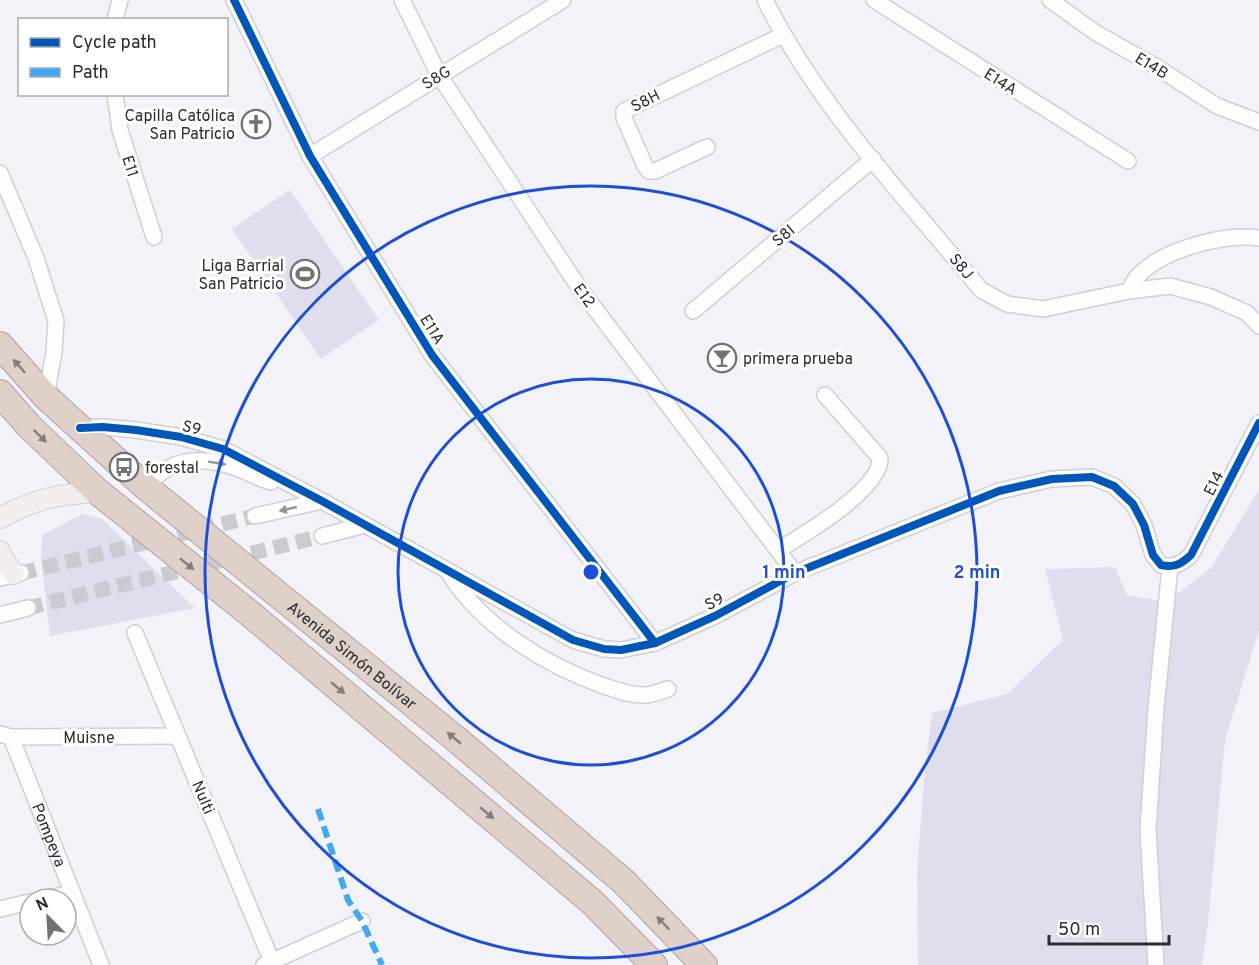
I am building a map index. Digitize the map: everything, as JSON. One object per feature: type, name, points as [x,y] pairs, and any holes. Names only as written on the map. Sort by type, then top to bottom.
[{"type":"highway","name":"Avenida Simón Bolívar","points":[[0,345],[46,396],[147,488],[456,739],[624,882],[704,965]]},
{"type":"highway","name":"Avenida Simón Bolívar","points":[[0,393],[29,426],[98,492],[257,620],[565,879],[592,902],[654,965]]},
{"type":"street","points":[[116,18],[120,0]]},
{"type":"street","name":"E11A","points":[[234,0],[310,156],[432,355],[655,644]]},
{"type":"street","name":"E12","points":[[402,0],[439,75],[580,289],[795,573]]},
{"type":"street","name":"S8G","points":[[310,156],[563,0]]},
{"type":"street","name":"S8J","points":[[765,0],[783,35],[814,84],[981,290],[1007,304],[1043,309],[1129,291]]},
{"type":"street","name":"E14A","points":[[874,0],[1128,161]]},
{"type":"street","name":"E14B","points":[[1050,0],[1096,33],[1155,66],[1217,106],[1259,122]]},
{"type":"street","name":"S8H","points":[[707,147],[655,171],[649,171],[624,118],[624,111],[783,35]]},
{"type":"street","name":"E11","points":[[115,96],[120,130],[154,237]]},
{"type":"street","name":"S8I","points":[[693,311],[873,159]]},
{"type":"street","points":[[0,173],[36,258],[56,321],[54,352],[46,396]]},
{"type":"street","points":[[1129,291],[1137,276],[1152,264],[1190,246],[1243,236],[1259,238]]},
{"type":"street","points":[[1129,291],[1170,286],[1211,297],[1247,313],[1259,326]]},
{"type":"street","points":[[778,550],[837,512],[878,472],[880,458],[825,395]]},
{"type":"street","name":"E14","points":[[1170,567],[1181,564],[1191,555],[1259,423]]},
{"type":"street","name":"S9","points":[[80,428],[103,427],[181,437],[223,449],[573,640],[604,649],[621,650],[655,644],[696,626],[795,573],[999,491],[1052,479],[1092,477],[1114,486],[1132,504],[1144,525],[1153,555],[1161,565],[1170,567]]},
{"type":"street","name":"S9","points":[[147,488],[153,479],[166,468],[188,461],[227,465],[273,483],[289,484]]},
{"type":"street","points":[[0,531],[5,516],[40,499],[98,492]]},
{"type":"street","points":[[255,516],[322,501]]},
{"type":"street","points":[[322,536],[365,525]]},
{"type":"street","points":[[0,551],[12,575]]},
{"type":"street","points":[[1156,965],[1148,830],[1156,708],[1170,567]]},
{"type":"street","points":[[447,571],[460,592],[510,636],[542,658],[581,678],[617,690],[645,695],[668,689]]},
{"type":"street","points":[[0,615],[28,608]]},
{"type":"street","name":"Nulti","points":[[135,633],[268,963]]},
{"type":"street","name":"Muisne","points":[[5,736],[178,736]]},
{"type":"street","name":"Pompeya","points":[[5,736],[68,887]]},
{"type":"street","points":[[0,909],[18,905]]},
{"type":"street","name":"Pompeya","points":[[78,910],[101,965]]},
{"type":"street","points":[[268,963],[362,921]]},
{"type":"shaded area","name":"Liga Barrial San Patricio","points":[[290,190],[379,320],[321,359],[232,229]]},
{"type":"shaded area","points":[[1259,490],[1259,630],[1225,740],[1202,965],[918,965],[917,871],[932,713],[1007,694],[1063,640],[1045,569],[1115,567],[1127,595],[1166,602],[1211,568]]},
{"type":"shaded area","points":[[82,514],[102,519],[195,608],[50,636],[41,558],[42,535]]},
{"type":"tunnel","points":[[21,573],[255,516]]},
{"type":"tunnel","points":[[28,608],[322,536]]},
{"type":"marked path","points":[[318,809],[348,900],[362,921],[382,965]]},
{"type":"cycle path","points":[[234,0],[310,156],[432,355],[655,643]]},
{"type":"cycle path","points":[[80,428],[103,427],[136,430],[181,437],[223,449],[573,640],[604,649],[621,650],[655,643],[715,616],[795,573],[999,491],[1052,479],[1092,477],[1114,486],[1133,504],[1144,525],[1153,555],[1161,565],[1178,564],[1191,555],[1259,423]]},
{"type":"place","name":"Capilla Católica San Patricio","points":[[256,124]]},
{"type":"place","name":"Liga Barrial San Patricio","points":[[305,274]]},
{"type":"place","name":"primera prueba","points":[[722,358]]},
{"type":"place","name":"forestal","points":[[124,467]]}]
